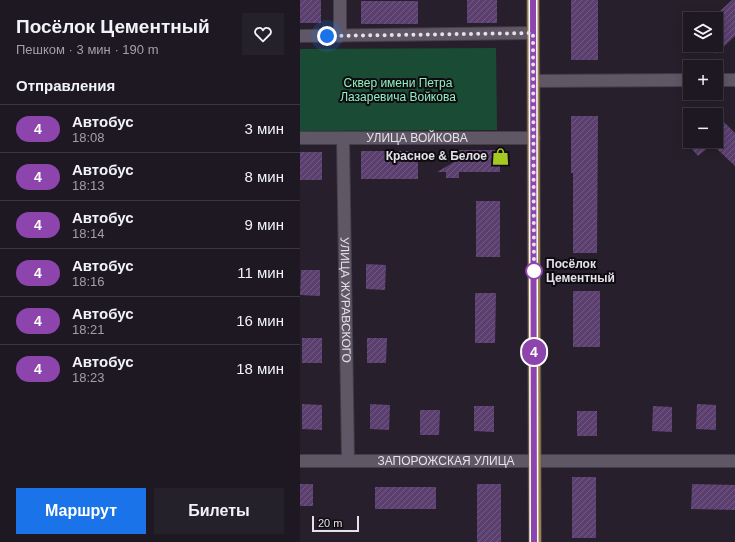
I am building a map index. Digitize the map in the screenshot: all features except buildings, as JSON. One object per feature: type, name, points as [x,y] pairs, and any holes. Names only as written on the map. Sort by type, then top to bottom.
[{"type":"main road","points":[[533,0],[534,542]]},
{"type":"street","points":[[340,0],[340,36]]},
{"type":"street","points":[[300,36],[533,33]]},
{"type":"street","points":[[534,81],[683,80]]},
{"type":"street","points":[[723,80],[735,80]]},
{"type":"street","name":"УЛИЦА ВОЙКОВА","points":[[300,138],[534,138]]},
{"type":"street","name":"УЛИЦА ЖУРАВСКОГО","points":[[343,138],[348,461]]},
{"type":"street","name":"ЗАПОРОЖСКАЯ УЛИЦА","points":[[300,461],[735,461]]},
{"type":"green space","name":"Сквер имени Петра Лазаревича Войкова","points":[[496,48],[497,130],[300,131],[300,49]]},
{"type":"bus line","name":"4","points":[[533,0],[534,542]]},
{"type":"place","name":"Красное & Белое","points":[[500,156]]},
{"type":"place","name":"Посёлок Цементный","points":[[534,271]]},
{"type":"route","points":[[327,36],[533,33],[534,276],[534,271]]}]
